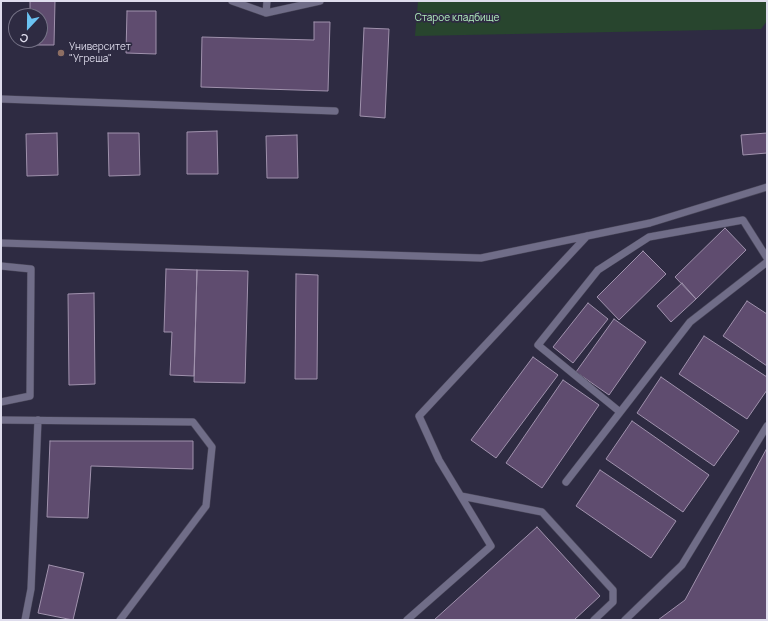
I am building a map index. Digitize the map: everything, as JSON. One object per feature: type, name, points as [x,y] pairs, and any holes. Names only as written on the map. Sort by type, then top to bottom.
[{"type":"lane","points":[[232,1],[266,13],[320,1]]},
{"type":"lane","points":[[266,13],[267,1]]},
{"type":"lane","points":[[1,99],[335,111]]},
{"type":"lane","points":[[1,244],[481,258],[650,223],[767,187]]},
{"type":"lane","points":[[620,412],[538,345],[598,270],[649,237],[743,220],[767,258]]},
{"type":"lane","points":[[407,620],[491,546],[439,460],[419,416],[587,236]]},
{"type":"lane","points":[[566,482],[690,322],[767,262]]},
{"type":"lane","points":[[1,266],[31,269],[30,396],[1,402]]},
{"type":"lane","points":[[1,420],[193,422],[212,447],[206,506],[120,620]]},
{"type":"lane","points":[[24,620],[31,589],[38,420]]},
{"type":"lane","points":[[625,620],[682,565],[767,426]]},
{"type":"lane","points":[[461,496],[542,512],[613,590],[613,602],[594,620]]},
{"type":"green space","name":"Старое кладбище","points":[[418,1],[767,1],[767,21],[761,29],[415,36]]},
{"type":"building","points":[[30,1],[55,1],[54,45],[48,45],[48,8],[30,8]]},
{"type":"building","points":[[127,11],[156,11],[156,54],[126,53]]},
{"type":"building","points":[[314,22],[330,22],[328,91],[201,87],[202,37],[314,40]]},
{"type":"building","points":[[364,28],[389,29],[385,118],[360,116]]},
{"type":"building","points":[[217,131],[218,174],[187,174],[187,132]]},
{"type":"building","points":[[57,133],[58,175],[27,176],[26,134]]},
{"type":"building","points":[[108,133],[139,133],[140,175],[109,176]]},
{"type":"building","points":[[767,133],[767,153],[743,155],[741,135]]},
{"type":"building","points":[[297,135],[298,178],[267,178],[266,136]]},
{"type":"building","points":[[725,228],[746,250],[696,299],[675,277]]},
{"type":"building","points":[[643,251],[666,274],[619,320],[597,297]]},
{"type":"building","points":[[166,269],[197,270],[194,376],[170,375],[172,332],[164,332]]},
{"type":"building","points":[[197,270],[248,271],[245,383],[194,382]]},
{"type":"building","points":[[296,274],[318,275],[317,379],[295,379]]},
{"type":"building","points":[[682,283],[696,299],[671,322],[657,306]]},
{"type":"building","points":[[94,293],[95,384],[69,385],[68,294]]},
{"type":"building","points":[[747,301],[767,314],[767,366],[723,336]]},
{"type":"building","points":[[588,303],[608,319],[573,363],[553,347]]},
{"type":"building","points":[[614,319],[646,342],[609,395],[576,372]]},
{"type":"building","points":[[704,336],[767,377],[767,390],[747,419],[679,374]]},
{"type":"building","points":[[533,357],[558,375],[496,458],[471,440]]},
{"type":"building","points":[[661,377],[739,431],[714,466],[637,413]]},
{"type":"building","points":[[563,380],[599,405],[542,488],[506,463]]},
{"type":"building","points":[[632,421],[709,475],[683,512],[606,459]]},
{"type":"building","points":[[50,441],[193,441],[193,469],[91,466],[88,518],[47,517]]},
{"type":"building","points":[[767,448],[767,620],[658,620],[685,600]]},
{"type":"building","points":[[600,470],[676,521],[651,558],[576,506]]},
{"type":"building","points":[[537,527],[600,596],[574,620],[434,620]]},
{"type":"building","points":[[49,565],[84,573],[73,620],[38,613]]},
{"type":"place","name":"Университет \"Угреша\"","points":[[61,53]]}]
